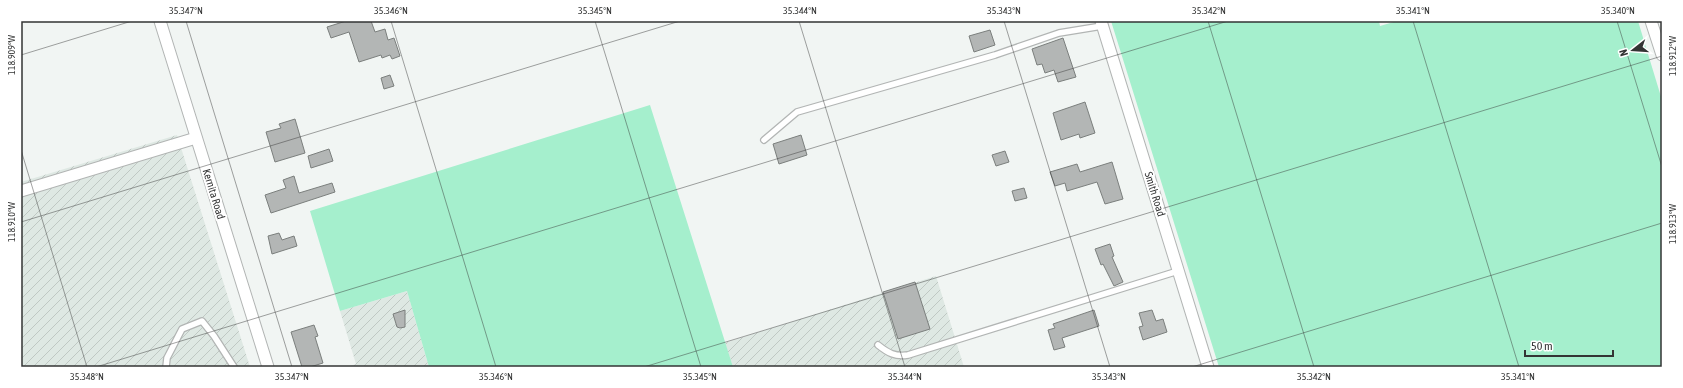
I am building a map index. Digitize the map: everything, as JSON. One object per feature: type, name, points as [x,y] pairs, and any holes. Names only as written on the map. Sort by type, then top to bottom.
[{"type":"street","name":"Kernita Road","points":[[160,21],[268,367]]},
{"type":"street","points":[[1651,21],[1662,52]]},
{"type":"street","name":"Smith Road","points":[[1102,24],[1208,367]]},
{"type":"street","points":[[21,191],[196,138]]},
{"type":"lane","points":[[764,140],[797,112],[995,55],[1059,34],[1102,24]]},
{"type":"lane","points":[[878,345],[896,356],[908,355],[1178,270]]},
{"type":"lane","points":[[166,367],[167,358],[182,329],[202,322],[214,336],[234,367]]},
{"type":"shaded area","points":[[177,135],[250,367],[21,367],[21,182]]},
{"type":"shaded area","points":[[936,276],[964,367],[733,367],[725,343]]},
{"type":"shaded area","points":[[407,291],[429,367],[347,367],[356,364],[340,311]]},
{"type":"green space","points":[[1111,21],[1379,21],[1380,26],[1397,21],[1638,21],[1662,100],[1662,367],[1219,367]]},
{"type":"green space","points":[[650,105],[733,367],[429,367],[407,291],[340,311],[310,211]]},
{"type":"building","points":[[346,21],[371,21],[375,32],[385,29],[388,40],[394,38],[400,56],[392,59],[390,55],[382,58],[381,55],[359,62],[349,32],[331,38],[327,27]]},
{"type":"building","points":[[990,30],[995,45],[974,52],[969,36]]},
{"type":"building","points":[[1063,38],[1076,77],[1058,82],[1054,70],[1045,73],[1042,64],[1037,65],[1032,49]]},
{"type":"building","points":[[390,75],[394,86],[384,89],[381,78]]},
{"type":"building","points":[[1085,102],[1095,133],[1080,138],[1079,134],[1061,140],[1053,113]]},
{"type":"building","points":[[295,119],[305,153],[275,162],[266,132],[281,128],[279,124]]},
{"type":"building","points":[[801,135],[807,155],[779,164],[773,144]]},
{"type":"building","points":[[329,149],[333,161],[311,168],[308,156]]},
{"type":"building","points":[[1005,151],[1009,162],[996,166],[992,155]]},
{"type":"building","points":[[1112,162],[1123,199],[1105,204],[1097,182],[1067,191],[1065,183],[1055,186],[1050,172],[1077,164],[1080,172]]},
{"type":"building","points":[[294,176],[299,193],[332,183],[335,192],[271,213],[265,195],[286,188],[283,180]]},
{"type":"building","points":[[1024,188],[1027,198],[1015,201],[1012,191]]},
{"type":"building","points":[[279,233],[282,240],[294,236],[297,246],[272,254],[268,236]]},
{"type":"building","points":[[1110,244],[1114,256],[1112,257],[1123,282],[1114,286],[1103,264],[1101,265],[1095,249]]},
{"type":"building","points":[[915,282],[930,329],[898,339],[883,292]]},
{"type":"building","points":[[405,310],[405,327],[397,327],[393,314]]},
{"type":"building","points":[[1094,310],[1099,326],[1062,338],[1065,347],[1054,350],[1048,330],[1055,328],[1053,324]]},
{"type":"building","points":[[1152,310],[1156,321],[1163,319],[1167,332],[1143,340],[1139,327],[1143,326],[1139,313]]},
{"type":"building","points":[[314,325],[318,336],[315,337],[323,363],[310,367],[302,367],[291,332]]}]
